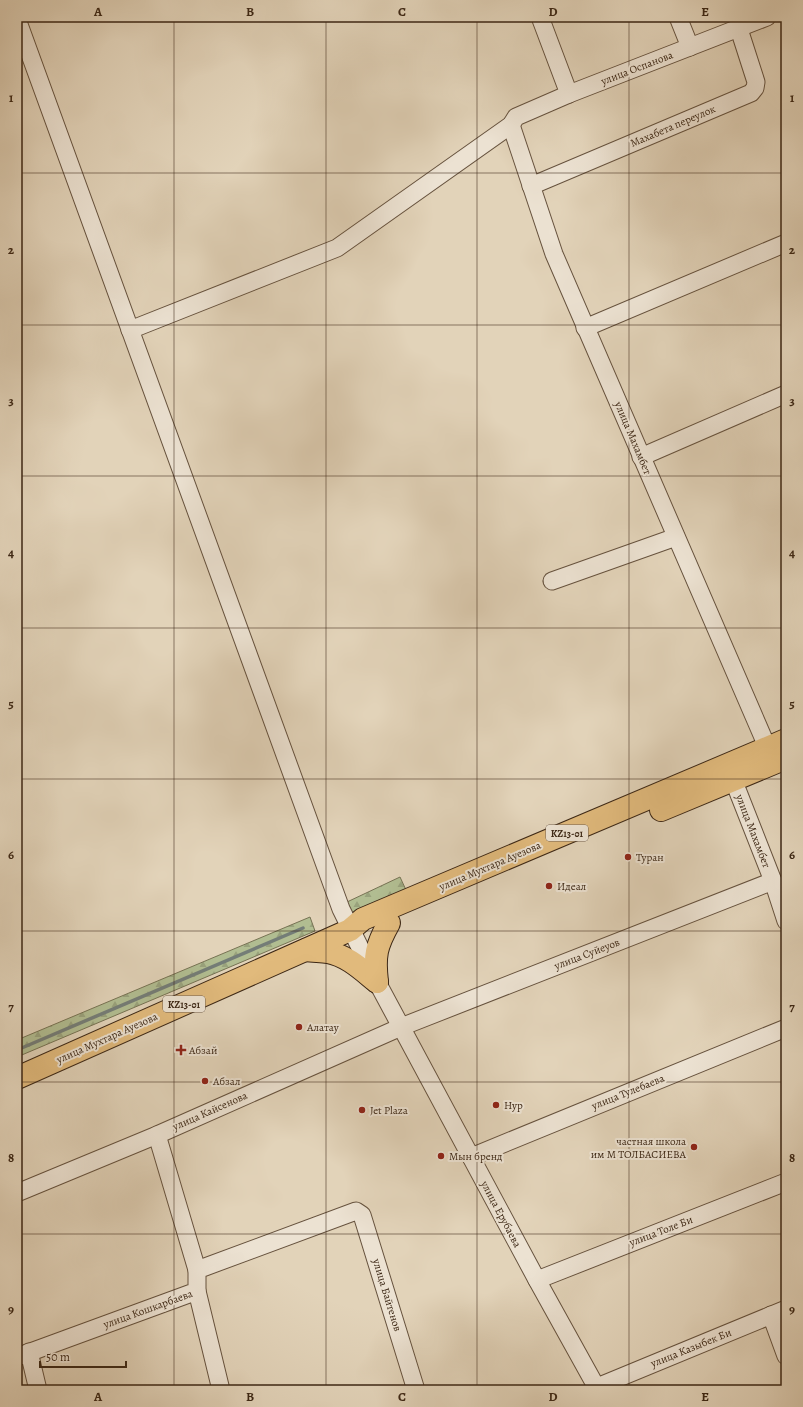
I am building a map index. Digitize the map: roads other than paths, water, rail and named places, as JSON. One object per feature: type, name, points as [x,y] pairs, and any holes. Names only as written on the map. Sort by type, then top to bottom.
[{"type":"main road","name":"улица Мухтара Ауезова","points":[[350,930],[370,931],[778,752]]},
{"type":"main road","name":"улица Мухтара Ауезова","points":[[17,1078],[350,930],[363,919],[731,773]]},
{"type":"main road","points":[[377,982],[375,963],[376,950],[380,938],[389,923]]},
{"type":"main road","points":[[304,950],[328,952],[337,955],[359,966],[377,982]]},
{"type":"street","points":[[540,17],[569,94]]},
{"type":"street","points":[[678,17],[690,47]]},
{"type":"street","name":"улица Оспанова","points":[[130,330],[337,248],[511,124],[516,117],[569,94],[767,17]]},
{"type":"street","name":"улица Ерубаева","points":[[17,19],[341,909],[350,930],[401,1027],[537,1280],[598,1388]]},
{"type":"street","name":"Махабета переулок","points":[[531,186],[751,93],[755,88],[756,82],[739,29]]},
{"type":"street","name":"улица Махамбет","points":[[511,124],[554,254],[676,537],[778,752]]},
{"type":"street","points":[[586,328],[786,243]]},
{"type":"street","points":[[641,457],[786,394]]},
{"type":"street","points":[[552,581],[676,537]]},
{"type":"street","name":"улица Махамбет","points":[[731,773],[773,881],[786,921]]},
{"type":"street","name":"улица Суйеуов","points":[[401,1027],[773,881]]},
{"type":"street","name":"улица Кайсенова","points":[[17,1193],[157,1134],[401,1027]]},
{"type":"street","name":"улица Тулебаева","points":[[471,1157],[786,1028]]},
{"type":"street","name":"улица Кошкарбаева","points":[[23,1355],[197,1291],[197,1270],[157,1134]]},
{"type":"street","name":"улица Толе Би","points":[[537,1280],[786,1182]]},
{"type":"street","name":"улица Байтенов","points":[[197,1270],[356,1211],[362,1215],[416,1390]]},
{"type":"street","points":[[197,1291],[221,1390]]},
{"type":"street","points":[[778,1312],[786,1356]]},
{"type":"street","name":"улица Казыбек Би","points":[[598,1388],[778,1312]]},
{"type":"street","points":[[23,1355],[38,1390]]},
{"type":"waterway","points":[[17,1050],[303,928]]},
{"type":"place","name":"Туран","points":[[628,857]]},
{"type":"place","name":"Идеал","points":[[549,886]]},
{"type":"place","name":"Алатау","points":[[299,1027]]},
{"type":"place","name":"Абзай","points":[[181,1050]]},
{"type":"place","name":"Абзал","points":[[205,1081]]},
{"type":"place","name":"Нур","points":[[496,1105]]},
{"type":"place","name":"Jet Plaza","points":[[362,1110]]},
{"type":"place","name":"частная школа им М ТОЛБАСИЕВА","points":[[694,1147]]},
{"type":"place","name":"Мын бренд","points":[[441,1156]]}]
